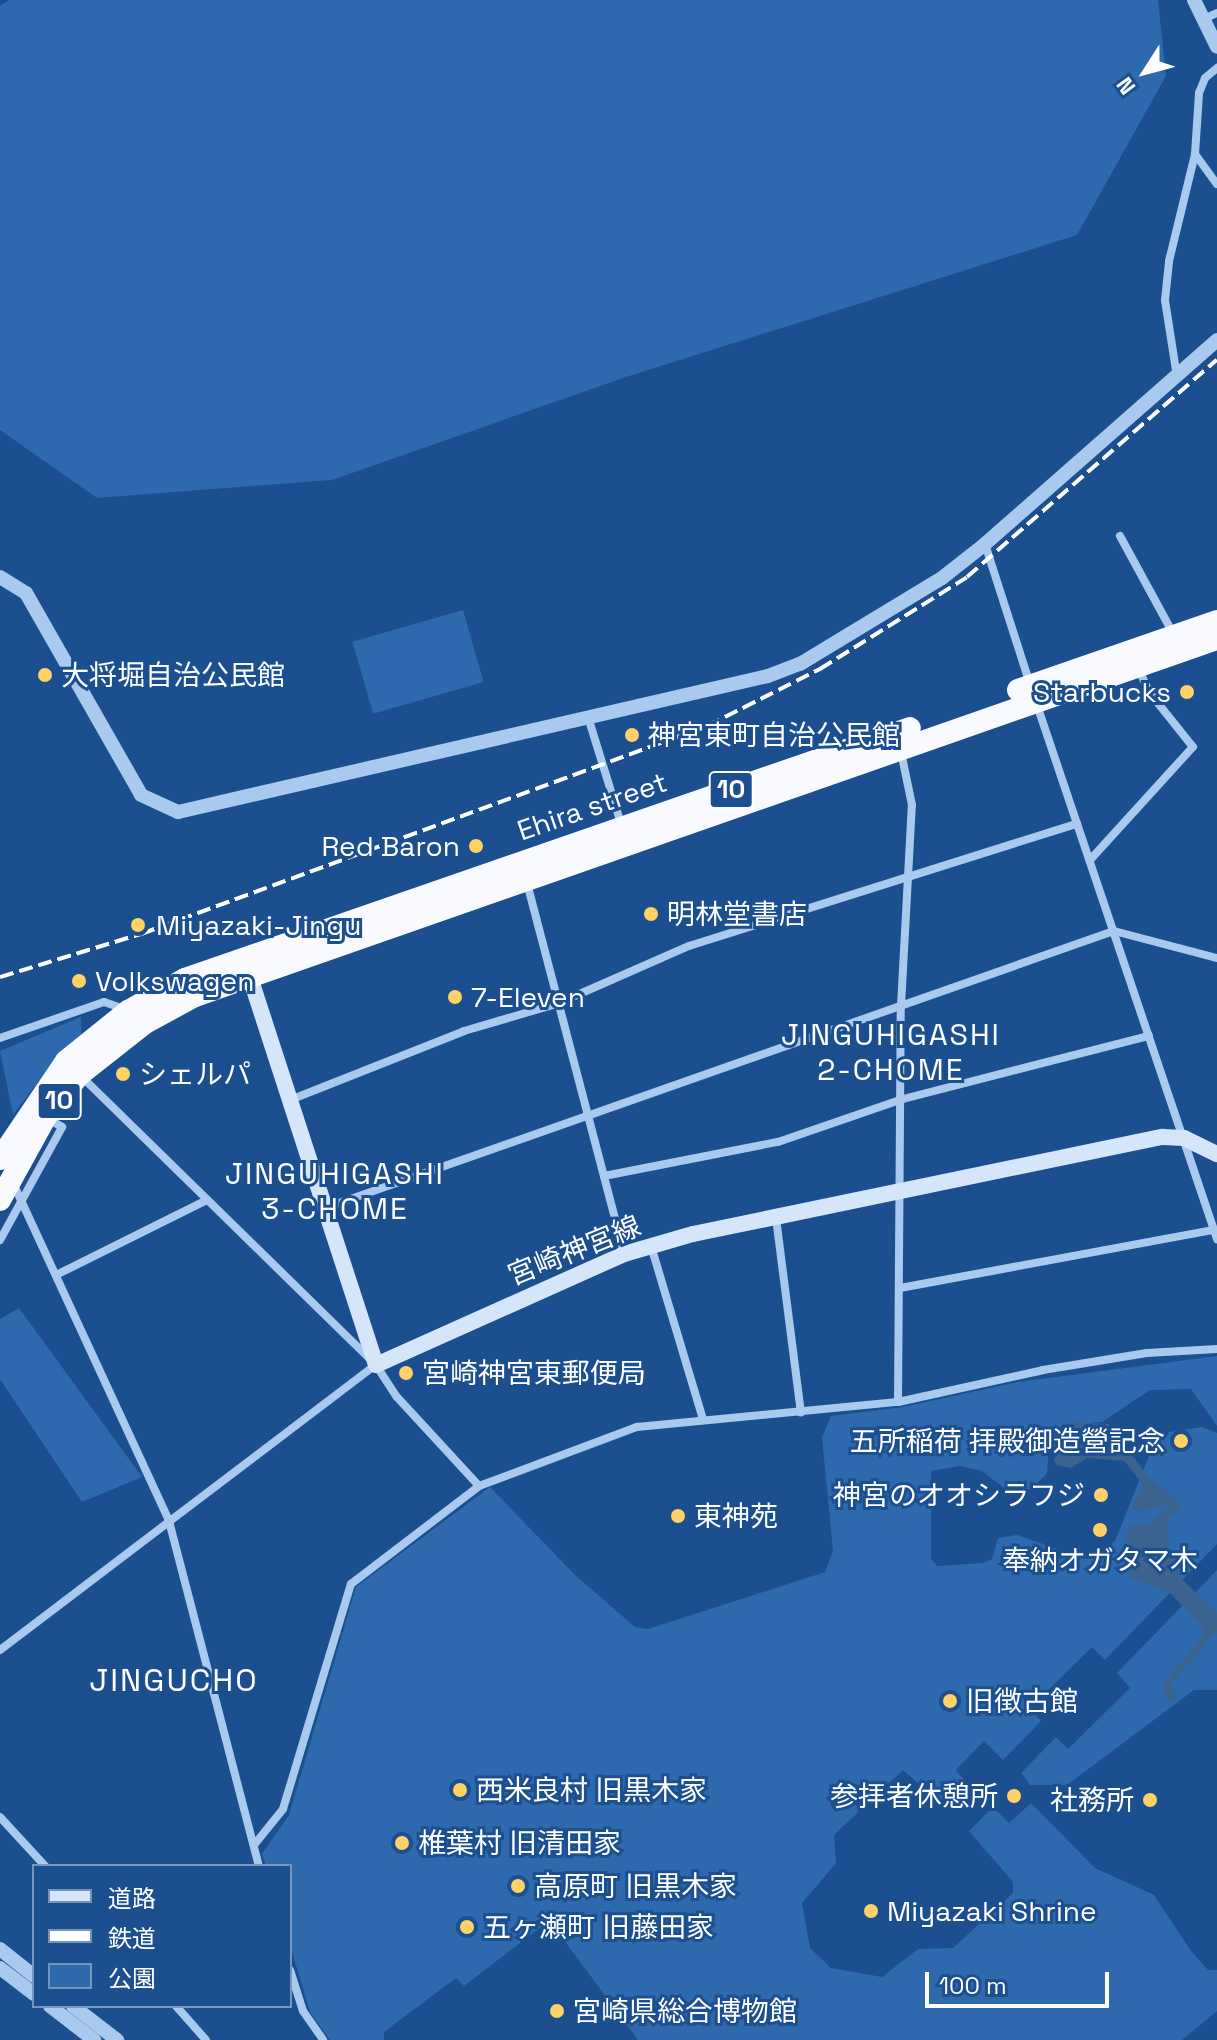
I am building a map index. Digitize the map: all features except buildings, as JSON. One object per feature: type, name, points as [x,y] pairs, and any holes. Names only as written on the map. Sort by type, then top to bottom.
[{"type":"highway","name":"Ehira street","points":[[136,1017],[185,979],[247,968],[526,879],[625,835],[899,747],[1217,621]]},
{"type":"highway","name":"Ehira street","points":[[247,968],[1033,693],[1137,666],[1217,639]]},
{"type":"highway","name":"10","points":[[3,1162],[45,1118],[79,1075],[136,1017]]},
{"type":"highway","name":"10","points":[[11,1201],[3,1162],[66,1061],[136,1017]]},
{"type":"main road","points":[[247,968],[376,1365]]},
{"type":"main road","name":"宮崎神宮線","points":[[376,1365],[624,1254],[651,1246],[1163,1137],[1184,1138]]},
{"type":"main road","points":[[1184,1138],[1217,1154]]},
{"type":"street","points":[[1194,0],[1210,16],[1217,47]]},
{"type":"street","points":[[1177,378],[1165,300],[1195,154],[1199,93],[1217,68]]},
{"type":"street","points":[[1195,154],[1217,184]]},
{"type":"street","points":[[0,577],[26,593],[141,795],[178,812],[588,717],[800,664],[942,578],[1177,378],[1217,340]]},
{"type":"street","points":[[1120,536],[1174,636]]},
{"type":"street","points":[[900,1288],[1216,1235],[985,544]]},
{"type":"street","points":[[1090,860],[1193,747],[1149,692],[1137,666]]},
{"type":"street","points":[[588,717],[625,835]]},
{"type":"street","points":[[898,1402],[903,1099],[901,1006],[912,805],[899,747]]},
{"type":"street","points":[[290,1100],[464,1031],[559,1003],[689,946],[1077,824]]},
{"type":"street","points":[[526,879],[624,1254]]},
{"type":"street","points":[[325,1208],[587,1112],[1114,931],[1217,958]]},
{"type":"street","points":[[0,1038],[104,1002],[136,1017]]},
{"type":"street","points":[[604,1176],[778,1142],[903,1099],[1149,1036]]},
{"type":"street","points":[[79,1075],[376,1365],[397,1397],[479,1486]]},
{"type":"street","points":[[0,1240],[11,1201],[62,1127],[45,1118]]},
{"type":"street","points":[[11,1201],[56,1275],[169,1521],[259,1864]]},
{"type":"street","points":[[56,1275],[205,1201]]},
{"type":"street","points":[[776,1218],[801,1412]]},
{"type":"street","points":[[651,1246],[703,1419]]},
{"type":"street","points":[[254,1845],[283,1809],[351,1584],[479,1486],[637,1427],[898,1402],[1043,1370],[1147,1353],[1217,1349]]},
{"type":"street","points":[[0,1650],[376,1365]]},
{"type":"street","points":[[0,1817],[43,1864]]},
{"type":"street","points":[[0,1949],[32,1974]]},
{"type":"street","points":[[0,1968],[32,1992]]},
{"type":"street","points":[[292,1976],[303,2011],[323,2040]]},
{"type":"street","points":[[53,2008],[94,2040]]},
{"type":"street","points":[[76,2008],[117,2040]]},
{"type":"street","points":[[178,2008],[206,2040]]},
{"type":"green space","points":[[9,0],[1158,0],[1166,76],[1077,235],[626,377],[332,480],[97,498],[0,430],[0,6]]},
{"type":"green space","points":[[463,610],[484,682],[373,714],[352,642]]},
{"type":"green space","points":[[81,1017],[81,1035],[57,1057],[13,1115],[0,1051]]},
{"type":"green space","points":[[19,1308],[142,1477],[82,1502],[0,1379],[0,1319]]},
{"type":"green space","points":[[1217,1356],[1217,1426],[1191,1389],[1150,1390],[1102,1422],[1062,1425],[1049,1444],[1047,1474],[1022,1496],[1014,1496],[982,1471],[960,1466],[931,1471],[931,1559],[937,1566],[983,1563],[992,1559],[998,1538],[1017,1535],[1058,1549],[1072,1560],[1102,1553],[1115,1541],[1155,1441],[1169,1432],[1202,1427],[1217,1433],[1217,1544],[1105,1660],[1092,1647],[1030,1708],[1041,1721],[1003,1760],[984,1741],[956,1770],[968,1784],[945,1807],[903,1770],[834,1835],[836,1863],[802,1903],[810,1948],[831,1968],[882,1977],[918,1949],[953,1948],[1013,1893],[1013,1882],[969,1831],[993,1807],[1009,1823],[1031,1803],[1095,1868],[1154,1895],[1191,1951],[1208,1970],[1217,1970],[1217,2011],[1182,2040],[638,2040],[552,1924],[546,1923],[464,1986],[456,1978],[384,2032],[384,2040],[330,2040],[310,2012],[292,1952],[292,1864],[265,1864],[262,1854],[289,1815],[356,1587],[490,1487],[576,1576],[635,1627],[648,1629],[825,1572],[833,1551],[822,1437],[831,1416],[903,1407],[1018,1382]]},
{"type":"green space","points":[[1217,1570],[1217,1690],[1194,1690],[1067,1785],[1030,1785],[1021,1773],[1056,1737],[1068,1749],[1130,1688],[1117,1673]]},
{"type":"shaded area","points":[[1068,1422],[1108,1424],[1148,1476],[1180,1504],[1181,1510],[1168,1519],[1168,1548],[1181,1578],[1217,1614],[1217,1631],[1171,1684],[1177,1697],[1170,1703],[1162,1692],[1164,1683],[1202,1638],[1203,1628],[1170,1593],[1130,1578],[1125,1553],[1128,1526],[1150,1524],[1170,1505],[1135,1512],[1132,1503],[1144,1485],[1124,1461],[1087,1458],[1071,1468],[1056,1465],[1049,1444]]},
{"type":"railway","points":[[0,977],[141,934],[707,726],[820,669],[967,577],[1217,360]]},
{"type":"place","name":"大将堀自治公民館","points":[[45,675]]},
{"type":"place","name":"Starbucks","points":[[1187,692]]},
{"type":"place","name":"神宮東町自治公民館","points":[[632,735]]},
{"type":"place","name":"Red Baron","points":[[476,846]]},
{"type":"place","name":"明林堂書店","points":[[651,914]]},
{"type":"place","name":"Miyazaki-Jingu","points":[[138,925]]},
{"type":"place","name":"Volkswagen","points":[[79,981]]},
{"type":"place","name":"7-Eleven","points":[[455,997]]},
{"type":"place","name":"シェルパ","points":[[123,1074]]},
{"type":"place","name":"宮崎神宮東郵便局","points":[[406,1373]]},
{"type":"place","name":"五所稲荷 拝殿御造營記念","points":[[1181,1441]]},
{"type":"place","name":"神宮のオオシラフジ","points":[[1101,1495]]},
{"type":"place","name":"東神苑","points":[[678,1516]]},
{"type":"place","name":"奉納オガタマ木","points":[[1100,1530]]},
{"type":"place","name":"旧徴古館","points":[[950,1701]]},
{"type":"place","name":"西米良村 旧黒木家","points":[[460,1790]]},
{"type":"place","name":"参拝者休憩所","points":[[1014,1796]]},
{"type":"place","name":"社務所","points":[[1150,1800]]},
{"type":"place","name":"椎葉村 旧清田家","points":[[402,1843]]},
{"type":"place","name":"高原町 旧黒木家","points":[[518,1886]]},
{"type":"place","name":"Miyazaki Shrine","points":[[871,1911]]},
{"type":"place","name":"五ヶ瀬町 旧藤田家","points":[[467,1927]]},
{"type":"place","name":"宮崎県総合博物館","points":[[557,2011]]},
{"type":"district","name":"JINGUHIGASHI 2-CHOME","points":[[891,1052]]},
{"type":"district","name":"JINGUHIGASHI 3-CHOME","points":[[335,1191]]},
{"type":"district","name":"JINGUCHO","points":[[174,1680]]}]
